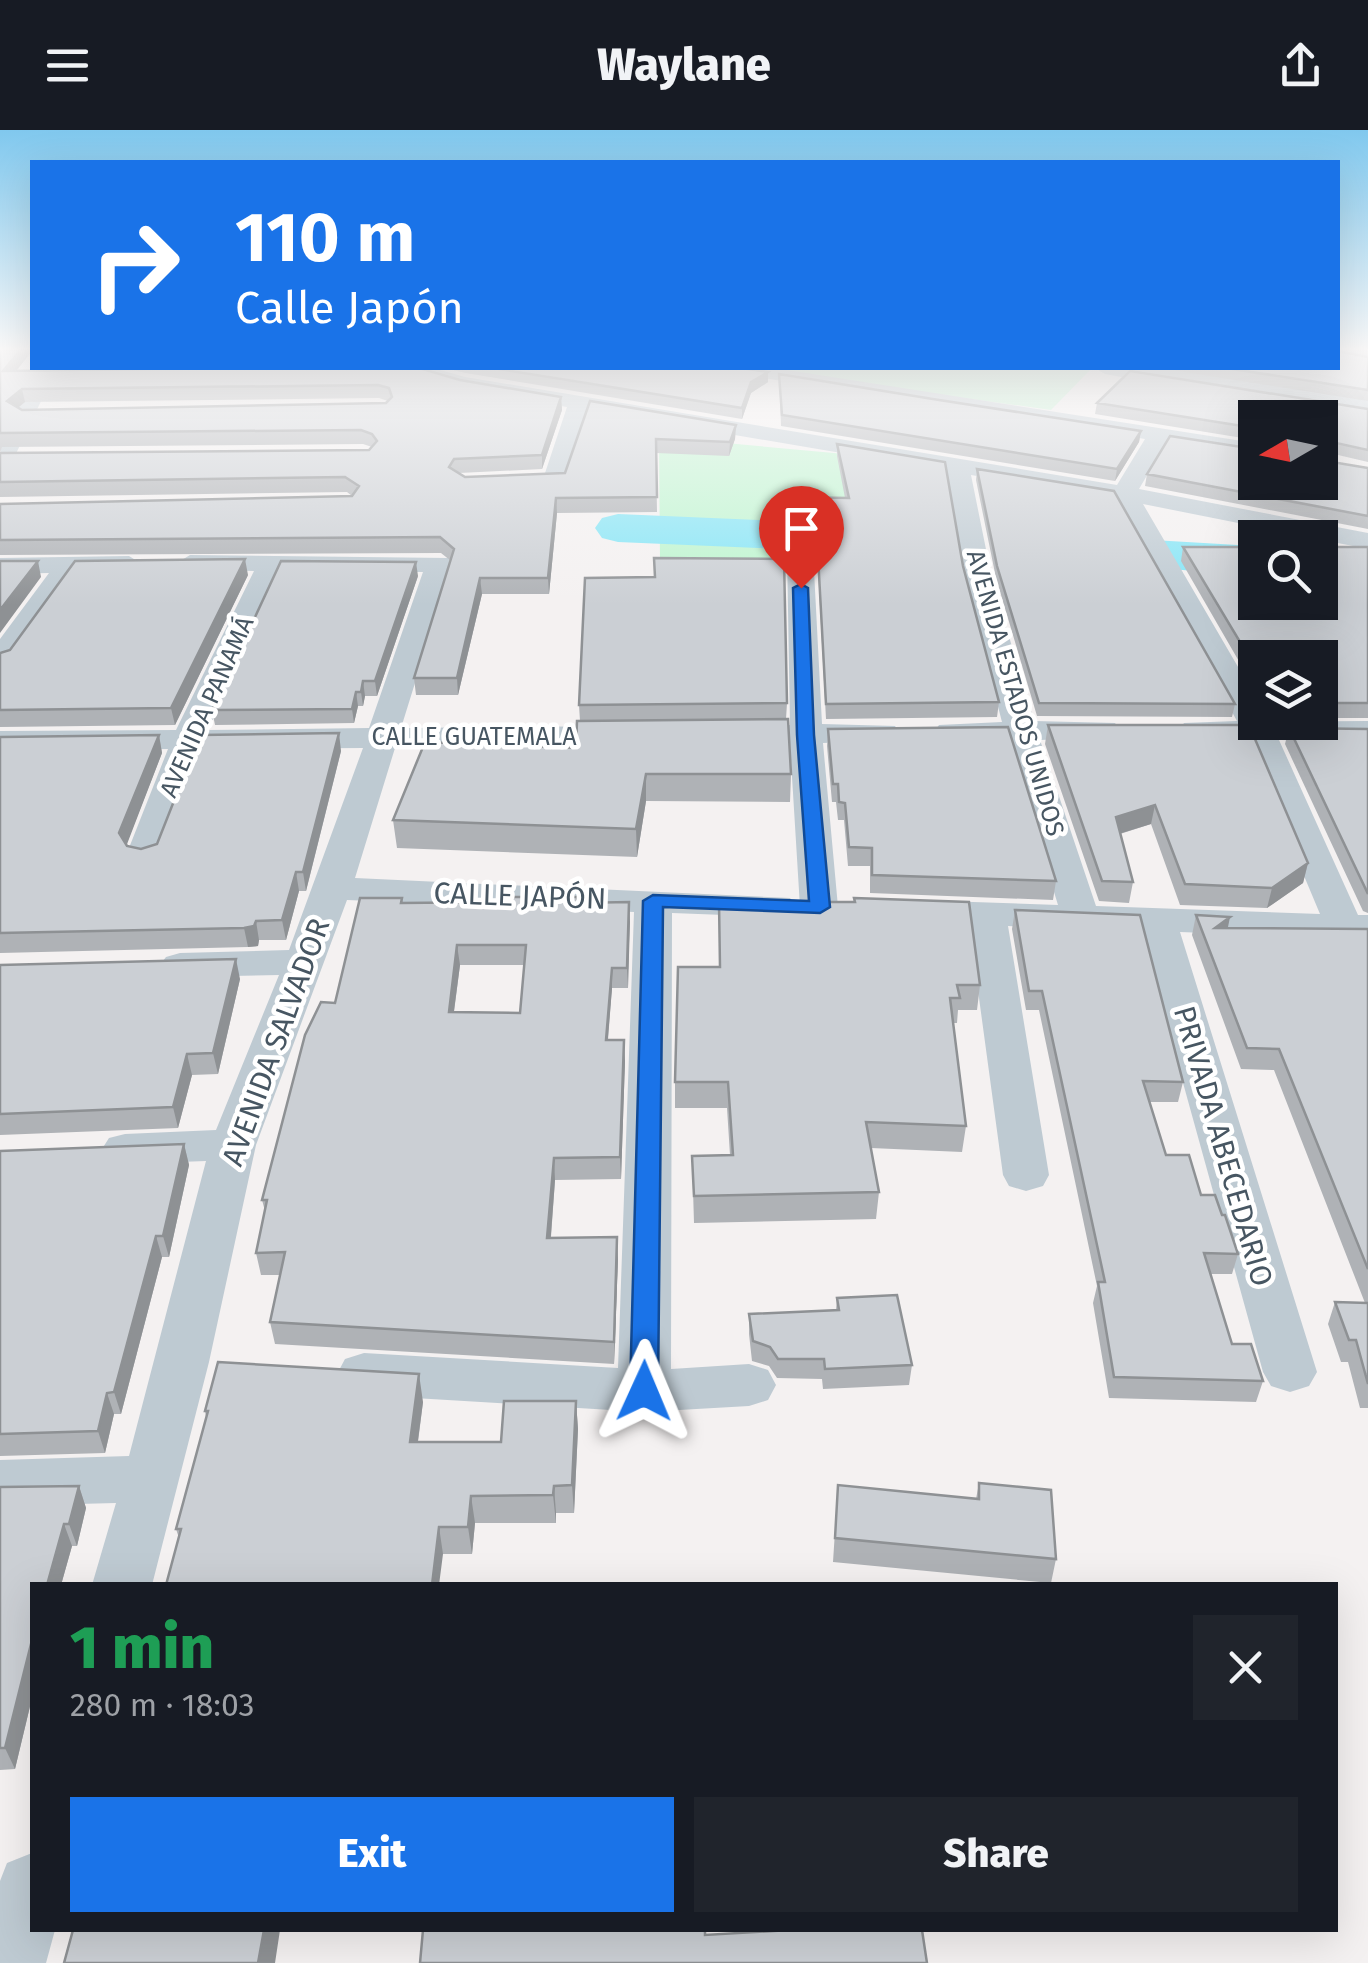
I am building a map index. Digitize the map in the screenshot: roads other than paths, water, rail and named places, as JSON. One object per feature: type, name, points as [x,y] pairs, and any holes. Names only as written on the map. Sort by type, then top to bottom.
[{"type":"street","points":[[8,459],[21,434]]},
{"type":"street","points":[[484,481],[555,480],[569,434]]},
{"type":"street","points":[[765,434],[1124,493],[1332,534],[1366,551]]},
{"type":"street","points":[[902,456],[932,434]]},
{"type":"street","points":[[1124,493],[1160,434],[1238,447]]},
{"type":"street","name":"AVENIDA ESTADOS UNIDOS","points":[[958,466],[964,515],[1023,730],[1081,918]]},
{"type":"street","points":[[1124,493],[1238,694]]},
{"type":"street","points":[[0,566],[321,562],[333,532]]},
{"type":"street","points":[[800,551],[806,735],[850,909]]},
{"type":"street","name":"AVENIDA PANAMÁ","points":[[146,853],[188,739],[272,562]]},
{"type":"street","name":"AVENIDA SALVADOR","points":[[123,1582],[184,1362],[233,1145],[332,888],[439,564],[321,562]]},
{"type":"street","points":[[0,659],[69,565]]},
{"type":"street","name":"CALLE GUATEMALA","points":[[0,741],[1238,729]]},
{"type":"street","name":"CALLE GUATEMALA","points":[[1338,731],[1368,732]]},
{"type":"street","points":[[1263,740],[1356,926]]},
{"type":"street","name":"CALLE JAPÓN","points":[[332,888],[1356,926]]},
{"type":"street","points":[[644,1391],[653,901]]},
{"type":"street","points":[[987,914],[1026,1174]]},
{"type":"street","name":"PRIVADA ABECEDARIO","points":[[1157,920],[1290,1372]]},
{"type":"street","points":[[152,966],[303,962]]},
{"type":"street","points":[[78,1151],[233,1145]]},
{"type":"street","points":[[184,1362],[241,1366]]},
{"type":"street","points":[[318,1371],[644,1391],[748,1384]]},
{"type":"street","points":[[0,1484],[153,1479]]},
{"type":"street","points":[[10,1963],[30,1895]]},
{"type":"waterway","points":[[618,528],[897,540]]},
{"type":"waterway","points":[[1067,549],[1238,560]]}]
